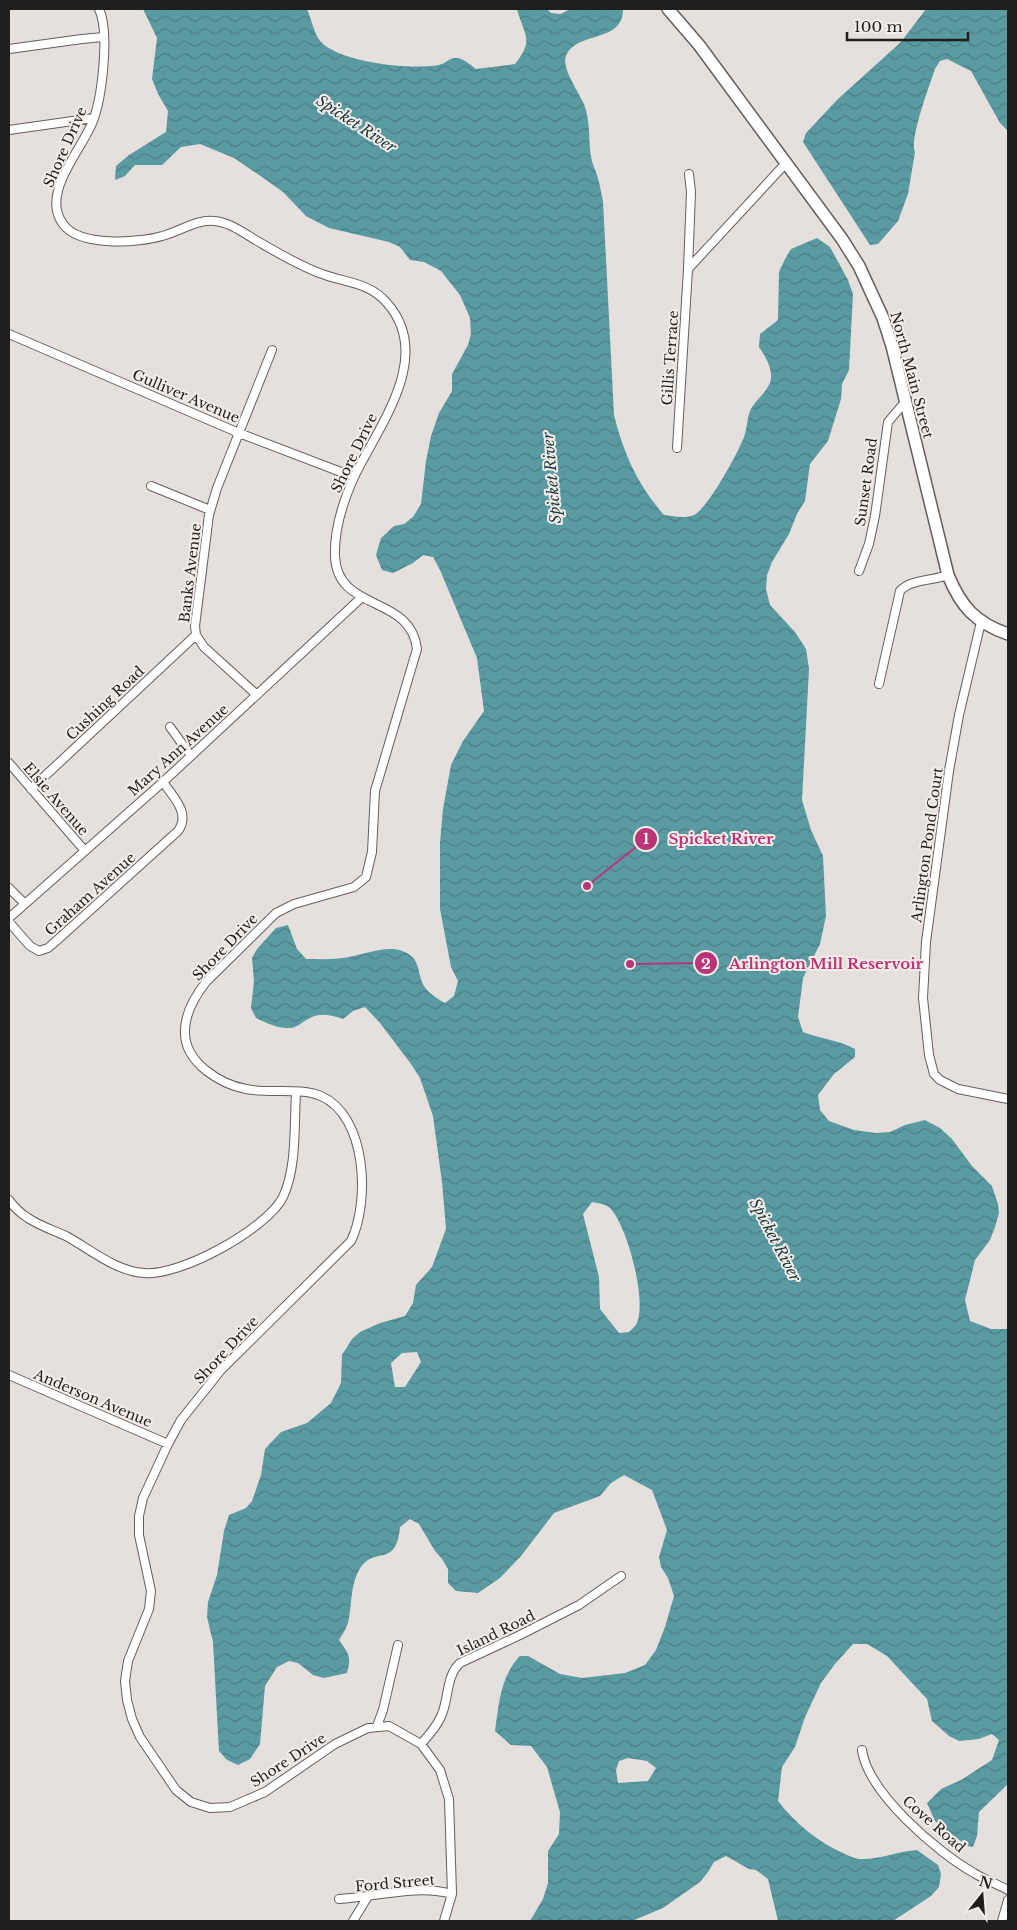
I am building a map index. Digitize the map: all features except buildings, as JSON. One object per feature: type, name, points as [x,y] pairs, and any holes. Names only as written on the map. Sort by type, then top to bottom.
[{"type":"street","name":"Shore Drive","points":[[99,9],[102,14],[103,37],[101,90],[94,118],[67,169],[56,196],[58,214],[68,230],[76,235],[94,239],[122,241],[160,237],[195,223],[214,221],[232,226],[273,250],[324,275],[352,281],[370,288],[385,300],[397,315],[404,333],[406,352],[398,389],[387,416],[354,477],[344,501],[337,529],[335,557],[339,575],[350,589],[361,598],[392,612],[408,624],[416,640],[417,649],[375,791],[372,852],[369,872],[363,881],[354,887],[294,904],[276,913],[206,982],[191,1007],[185,1027],[185,1038],[190,1050],[199,1064],[215,1077],[244,1089],[312,1093],[330,1100],[341,1111],[352,1129],[359,1151],[361,1179],[359,1215],[355,1233],[346,1247],[221,1370],[181,1420],[168,1444],[143,1498],[139,1516],[139,1535],[151,1591],[149,1609],[128,1661],[125,1681],[132,1719],[140,1737],[176,1790],[191,1802],[210,1808],[230,1807],[266,1792],[351,1735],[377,1726]]},
{"type":"street","name":"North Main Street","points":[[668,9],[699,45],[842,239],[872,292],[892,346],[948,575],[957,596],[966,608],[981,622],[1008,634]]},
{"type":"street","points":[[9,49],[82,38],[103,37]]},
{"type":"street","points":[[9,130],[94,118]]},
{"type":"street","points":[[688,270],[786,163]]},
{"type":"street","name":"Gillis Terrace","points":[[677,448],[688,270],[691,192],[689,174]]},
{"type":"street","name":"Gulliver Avenue","points":[[9,334],[239,433],[354,477]]},
{"type":"street","name":"Banks Avenue","points":[[257,695],[204,647],[196,636],[195,618],[210,510],[272,350]]},
{"type":"street","name":"Sunset Road","points":[[859,571],[869,544],[875,516],[888,422],[905,402]]},
{"type":"street","points":[[151,486],[210,510]]},
{"type":"street","points":[[879,684],[900,591],[906,585],[934,580],[948,575]]},
{"type":"street","name":"Mary Ann Avenue","points":[[9,918],[192,756],[361,598]]},
{"type":"street","name":"Arlington Pond Court","points":[[981,622],[953,743],[924,970],[924,1027],[931,1065],[934,1074],[940,1080],[958,1088],[1008,1098]]},
{"type":"street","name":"Cushing Road","points":[[31,789],[196,636]]},
{"type":"street","points":[[170,728],[192,756]]},
{"type":"street","name":"Elsie Avenue","points":[[9,763],[85,851]]},
{"type":"street","name":"Graham Avenue","points":[[9,922],[35,950],[39,951],[48,948],[178,831],[183,820],[182,809],[163,782]]},
{"type":"street","points":[[9,888],[25,904]]},
{"type":"street","points":[[9,1200],[28,1218],[126,1269],[152,1274],[162,1273],[182,1266],[211,1253],[237,1238],[261,1222],[278,1205],[286,1187],[292,1158],[296,1092]]},
{"type":"street","name":"Anderson Avenue","points":[[9,1375],[168,1444]]},
{"type":"street","name":"Island Road","points":[[421,1744],[442,1715],[450,1678],[454,1669],[460,1663],[520,1636],[579,1605],[621,1576]]},
{"type":"street","points":[[398,1645],[383,1710],[377,1726],[389,1726],[421,1744],[440,1770],[449,1799],[452,1894],[444,1921]]},
{"type":"street","name":"Cove Road","points":[[862,1754],[882,1791],[899,1813],[974,1873],[1008,1890]]},
{"type":"street","name":"Ford Street","points":[[339,1900],[424,1891],[442,1891],[452,1894]]},
{"type":"street","points":[[353,1921],[367,1898]]},
{"type":"street","points":[[1002,1921],[1008,1900]]},
{"type":"water","points":[[143,9],[307,9],[320,41],[330,49],[343,55],[376,63],[411,66],[439,65],[456,58],[463,60],[476,69],[515,64],[521,56],[525,49],[526,37],[517,9],[547,9],[551,13],[561,14],[570,9],[623,9],[621,20],[616,27],[572,48],[565,61],[568,73],[586,111],[591,157],[603,201],[614,415],[627,455],[639,480],[664,515],[687,517],[694,515],[700,510],[722,479],[741,445],[750,411],[770,383],[769,366],[759,347],[760,334],[778,320],[779,272],[791,249],[817,238],[830,247],[848,280],[853,294],[849,370],[842,384],[841,399],[828,441],[810,464],[805,501],[797,514],[789,534],[772,562],[767,575],[766,589],[770,605],[795,632],[806,649],[809,669],[802,800],[811,830],[823,856],[826,916],[820,944],[803,978],[798,1017],[803,1032],[855,1049],[855,1057],[834,1074],[818,1095],[820,1110],[829,1121],[854,1130],[876,1133],[890,1132],[905,1125],[925,1120],[940,1128],[952,1139],[972,1166],[992,1186],[999,1213],[990,1240],[975,1260],[965,1300],[970,1321],[991,1329],[1008,1329],[1008,1784],[979,1812],[977,1836],[973,1847],[967,1846],[935,1821],[927,1803],[941,1789],[961,1780],[992,1760],[999,1740],[992,1734],[979,1739],[959,1741],[949,1736],[932,1721],[927,1699],[887,1656],[867,1644],[853,1644],[821,1683],[805,1717],[795,1747],[782,1767],[778,1801],[800,1825],[826,1844],[854,1858],[860,1859],[917,1850],[938,1865],[941,1874],[939,1887],[931,1896],[893,1921],[778,1921],[768,1879],[756,1870],[749,1869],[726,1856],[714,1862],[700,1882],[663,1908],[632,1921],[530,1921],[543,1899],[548,1883],[548,1851],[559,1834],[560,1812],[547,1767],[531,1746],[511,1745],[495,1731],[499,1701],[508,1673],[520,1656],[528,1656],[560,1674],[582,1678],[625,1673],[645,1665],[656,1650],[674,1596],[668,1578],[661,1567],[659,1557],[667,1530],[652,1490],[624,1475],[611,1483],[600,1496],[554,1513],[521,1556],[500,1578],[478,1593],[456,1591],[448,1583],[448,1569],[419,1524],[410,1519],[400,1527],[398,1540],[394,1548],[389,1553],[371,1558],[365,1562],[356,1576],[348,1623],[339,1640],[345,1648],[349,1659],[347,1673],[324,1678],[313,1675],[298,1663],[289,1661],[277,1667],[265,1686],[260,1744],[250,1759],[238,1765],[227,1760],[219,1751],[213,1642],[207,1617],[208,1602],[217,1575],[224,1531],[229,1515],[246,1508],[252,1501],[261,1475],[265,1449],[281,1432],[307,1423],[331,1403],[341,1383],[342,1355],[352,1339],[360,1332],[380,1323],[405,1316],[413,1303],[416,1285],[432,1267],[446,1229],[433,1116],[420,1078],[411,1064],[380,1023],[365,1007],[353,1011],[343,1019],[330,1015],[317,1015],[291,1028],[277,1027],[256,1018],[251,1008],[254,981],[252,958],[257,949],[276,928],[288,925],[297,949],[306,959],[344,958],[380,950],[396,949],[410,955],[416,961],[422,982],[426,989],[436,998],[445,1003],[454,996],[458,981],[451,967],[440,909],[440,843],[443,809],[451,765],[463,741],[484,711],[477,658],[433,557],[423,555],[413,563],[393,573],[382,570],[376,555],[381,538],[394,526],[404,524],[413,517],[421,504],[431,436],[439,413],[452,391],[452,374],[468,345],[471,334],[470,318],[460,295],[441,271],[424,262],[410,260],[400,247],[389,242],[329,228],[306,216],[283,192],[234,158],[200,144],[181,147],[162,165],[135,165],[125,176],[115,180],[116,166],[129,155],[166,132],[168,111],[152,79],[157,38]],"holes":[[[592,1202],[610,1208],[623,1230],[634,1263],[639,1312],[636,1324],[629,1332],[619,1333],[600,1309],[599,1277],[583,1214]],[[417,1352],[421,1362],[405,1387],[395,1387],[391,1363],[402,1353]],[[628,1758],[647,1761],[656,1768],[648,1781],[618,1783],[616,1770],[619,1761]]]},
{"type":"water","points":[[926,9],[1008,9],[1008,131],[1000,123],[971,71],[947,59],[940,61],[935,69],[917,124],[915,152],[908,194],[898,221],[878,244],[870,245],[803,142],[806,133],[838,99],[901,42]]},
{"type":"place","name":"Spicket River","points":[[587,886]]},
{"type":"place","name":"Arlington Mill Reservoir","points":[[630,964]]}]
